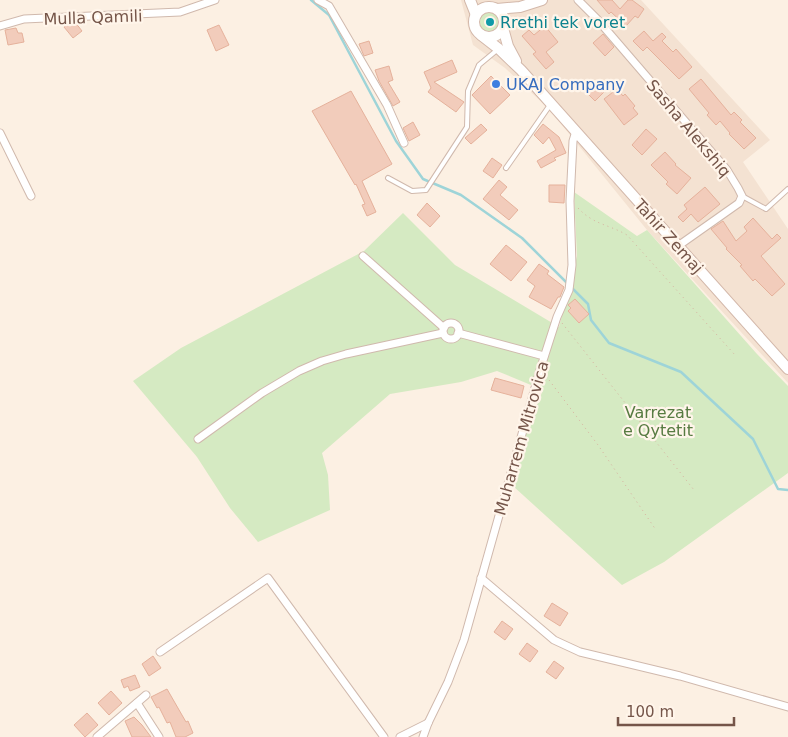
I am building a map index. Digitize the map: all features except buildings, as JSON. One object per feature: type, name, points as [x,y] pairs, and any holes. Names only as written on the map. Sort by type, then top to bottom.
[{"type":"main road","points":[[470,0],[476,15]]},
{"type":"main road","points":[[485,0],[502,14],[504,26]]},
{"type":"main road","points":[[539,1],[510,17],[498,35],[494,37],[481,35],[474,24],[476,15],[486,7],[520,7],[539,1]]},
{"type":"main road","name":"Tahir Zemaj","points":[[504,26],[508,46],[521,70]]},
{"type":"main road","name":"Tahir Zemaj","points":[[481,35],[521,70],[788,369]]},
{"type":"street","name":"Mulla Qamili","points":[[0,26],[24,19],[180,12],[215,0]]},
{"type":"street","points":[[318,0],[329,6],[387,105],[404,143]]},
{"type":"street","name":"Sasha Alekshiq","points":[[578,0],[597,19],[727,170],[742,196]]},
{"type":"street","name":"Muharrem Mitrovica","points":[[423,737],[448,682],[464,640],[544,356],[557,317],[569,290],[572,265],[570,201],[573,141],[576,131]]},
{"type":"street","points":[[0,133],[31,196]]},
{"type":"street","points":[[678,246],[739,203],[742,196]]},
{"type":"street","points":[[198,439],[262,393],[299,371],[322,361],[444,331],[449,324],[454,324],[458,328],[456,337],[446,338],[444,331],[363,256]]},
{"type":"street","points":[[458,333],[544,356]]},
{"type":"street","points":[[160,652],[268,578],[384,737]]},
{"type":"street","points":[[481,578],[554,640],[580,652],[680,676],[788,707]]},
{"type":"street","points":[[98,737],[146,695]]},
{"type":"street","points":[[137,703],[159,737]]},
{"type":"street","points":[[400,737],[428,723]]},
{"type":"lane","points":[[388,178],[412,191],[426,190],[467,127],[468,91],[479,65],[499,49]]},
{"type":"lane","points":[[506,168],[551,103]]},
{"type":"lane","points":[[742,196],[766,209],[788,189]]},
{"type":"path","points":[[570,201],[588,218],[599,224],[613,227],[627,235],[735,355]]},
{"type":"path","points":[[557,317],[694,490]]},
{"type":"path","points":[[540,370],[598,445],[656,530]]},
{"type":"shaded area","points":[[461,0],[641,0],[770,140],[743,162],[788,229],[788,383],[647,230],[549,109],[505,68],[473,45]]},
{"type":"green space","points":[[490,12],[498,15],[501,23],[498,31],[490,34],[482,31],[479,23],[482,15]]},
{"type":"green space","name":"Varrezat e Qytetit","points":[[574,192],[637,236],[647,230],[757,354],[788,386],[788,473],[664,562],[622,585],[513,486],[525,434],[543,390],[497,371],[461,382],[390,394],[322,453],[328,475],[330,510],[258,542],[230,508],[197,457],[133,381],[181,348],[364,251],[403,213],[455,265],[559,327],[577,256]]},
{"type":"waterway","points":[[311,0],[329,15],[396,141],[423,179],[461,195],[522,238],[588,304],[591,320],[609,343],[681,372],[753,439],[778,489],[788,490]]},
{"type":"place","name":"Rrethi tek voret","points":[[490,22]]},
{"type":"place","name":"UKAJ Company","points":[[496,84]]}]
